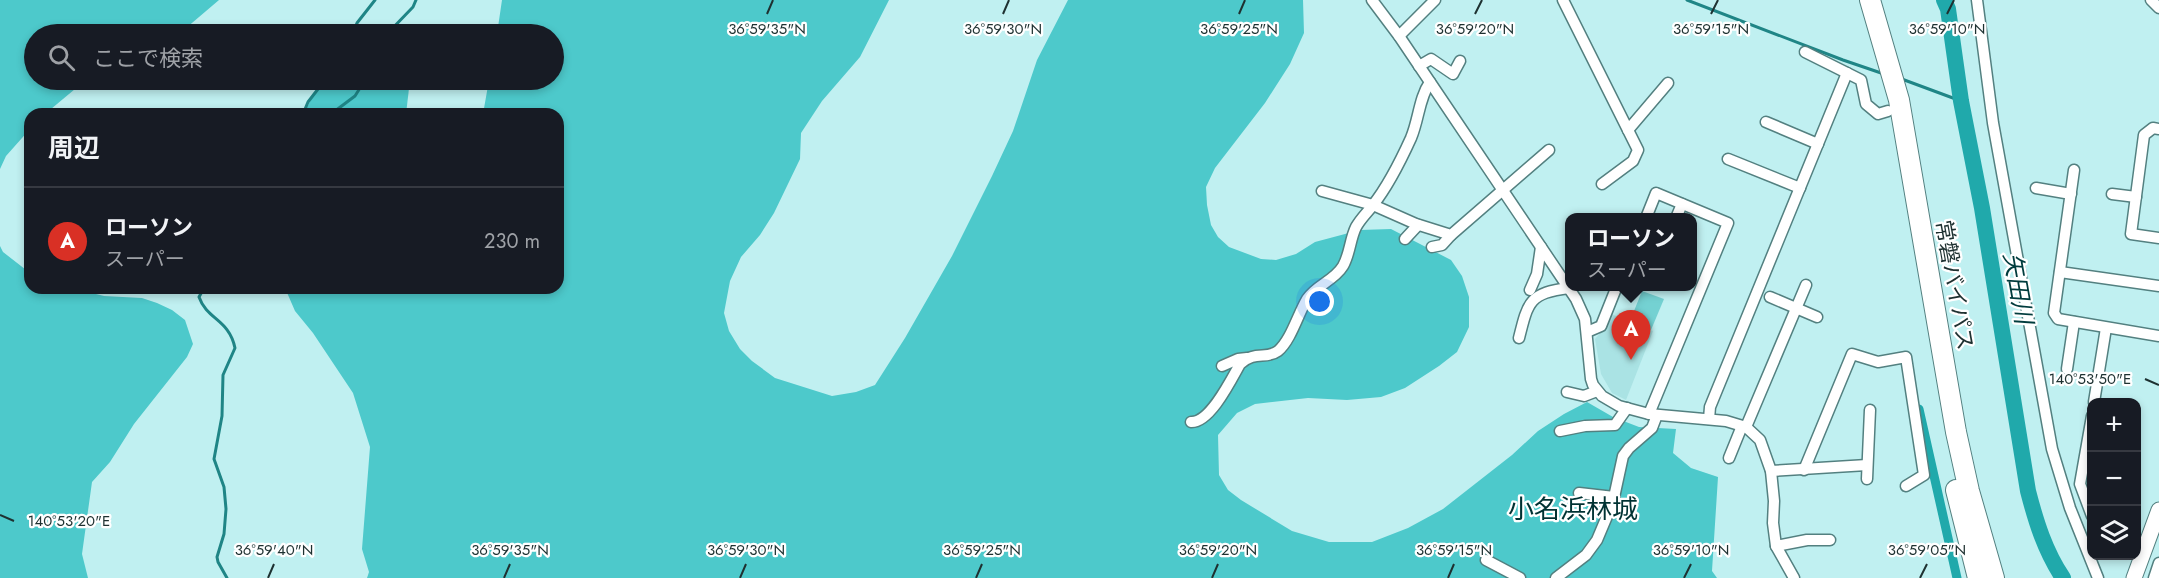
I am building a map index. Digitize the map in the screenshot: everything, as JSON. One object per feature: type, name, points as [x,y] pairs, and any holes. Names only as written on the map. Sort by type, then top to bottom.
[{"type":"highway","name":"常磐バイパス","points":[[1857,0],[1880,50]]},
{"type":"highway","name":"常磐バイパス","points":[[1870,0],[1956,432],[1969,491],[1994,578]]},
{"type":"highway","name":"常磐バイパス","points":[[1890,102],[1944,437],[1978,578]]},
{"type":"street","points":[[1372,0],[1399,36],[1541,248],[1565,278]]},
{"type":"street","points":[[1399,36],[1435,0]]},
{"type":"street","points":[[1563,0],[1638,150],[1637,156],[1602,184]]},
{"type":"street","points":[[1977,0],[1993,123],[2052,449],[2070,508],[2098,578]]},
{"type":"street","points":[[2151,0],[2159,8]]},
{"type":"street","points":[[1805,52],[1861,80],[1866,104],[1878,114],[1890,102]]},
{"type":"street","points":[[1419,66],[1431,59],[1453,74],[1460,61]]},
{"type":"street","points":[[1709,419],[1710,407],[1847,73]]},
{"type":"street","points":[[1222,366],[1238,359],[1272,354],[1284,344],[1309,297],[1339,273],[1345,262],[1355,229],[1373,205],[1410,141],[1424,92],[1430,82]]},
{"type":"street","points":[[1628,130],[1668,83]]},
{"type":"street","points":[[1766,122],[1818,144]]},
{"type":"street","points":[[2159,129],[2153,128],[2144,135],[2131,234],[2159,238]]},
{"type":"street","points":[[1432,247],[1442,245],[1549,150]]},
{"type":"street","points":[[1728,159],[1800,188]]},
{"type":"street","points":[[2074,170],[2054,313],[2058,319],[2159,336]]},
{"type":"street","points":[[2036,188],[2071,194]]},
{"type":"street","points":[[1322,191],[1373,205],[1418,225],[1451,235]]},
{"type":"street","points":[[1556,578],[1572,568],[1597,540],[1614,497],[1623,456],[1652,428],[1653,415],[1728,223],[1656,193],[1648,213]]},
{"type":"street","points":[[2112,194],[2136,197]]},
{"type":"street","points":[[1678,213],[1682,204]]},
{"type":"street","points":[[1406,239],[1418,225]]},
{"type":"street","points":[[1530,290],[1538,274],[1541,248]]},
{"type":"street","points":[[2060,272],[2159,286]]},
{"type":"street","points":[[1729,458],[1806,285]]},
{"type":"street","points":[[1520,338],[1523,322],[1536,296],[1545,292],[1565,290]]},
{"type":"street","points":[[1575,291],[1585,319],[1589,370],[1597,391],[1606,399],[1653,415],[1726,421],[1744,426],[1760,440],[1772,471],[1776,546],[1794,578]]},
{"type":"street","points":[[1587,332],[1601,326],[1615,291]]},
{"type":"street","points":[[1770,297],[1817,316]]},
{"type":"street","points":[[2067,369],[2074,322]]},
{"type":"street","points":[[2095,398],[2106,328]]},
{"type":"street","points":[[1804,470],[1852,354],[1878,362],[1906,357],[1924,475],[1906,486]]},
{"type":"street","points":[[1191,422],[1197,423],[1209,415],[1240,364],[1247,358]]},
{"type":"street","points":[[1567,392],[1584,396],[1597,391]]},
{"type":"street","points":[[1560,431],[1585,426],[1615,424],[1627,408]]},
{"type":"street","points":[[1867,479],[1870,410]]},
{"type":"street","points":[[2087,441],[2080,484],[2088,506]]},
{"type":"street","points":[[1772,471],[1867,465]]},
{"type":"street","points":[[1579,493],[1614,497]]},
{"type":"street","points":[[2134,578],[2159,510]]},
{"type":"street","points":[[1776,546],[1807,540],[1830,540]]},
{"type":"street","points":[[1486,560],[1520,578]]},
{"type":"street","points":[[2154,578],[2159,562]]},
{"type":"shaded area","points":[[0,0],[219,0],[191,24],[24,24],[24,90],[74,90],[52,108],[24,108],[24,136],[6,156],[0,169]]},
{"type":"shaded area","points":[[502,0],[889,0],[860,57],[822,101],[801,133],[800,159],[774,213],[760,235],[741,257],[730,281],[724,313],[729,331],[740,349],[752,361],[775,378],[832,396],[856,392],[875,385],[905,338],[952,256],[992,176],[1013,131],[1037,60],[1068,0],[1303,0],[1304,33],[1290,64],[1265,103],[1215,168],[1206,187],[1211,225],[1218,237],[1229,247],[1261,259],[1276,260],[1296,254],[1315,242],[1360,230],[1391,229],[1451,260],[1462,276],[1469,297],[1469,327],[1457,352],[1405,388],[1381,397],[1347,400],[1308,398],[1255,404],[1237,413],[1218,435],[1219,475],[1228,490],[1292,531],[1329,542],[1372,542],[1408,528],[1443,509],[1512,455],[1538,431],[1587,402],[1613,417],[1639,427],[1676,429],[1673,453],[1691,468],[1718,477],[1712,571],[1717,578],[367,578],[369,572],[362,549],[370,447],[353,393],[313,333],[295,311],[288,294],[564,294],[564,108],[484,108],[487,90],[564,90],[564,24],[498,24]]},
{"type":"shaded area","points":[[316,90],[409,90],[407,108],[306,108]]},
{"type":"shaded area","points":[[0,246],[3,252],[24,268],[24,294],[96,294],[142,298],[172,310],[185,320],[193,344],[187,357],[134,424],[110,462],[92,482],[82,554],[88,578],[0,578]]},
{"type":"shaded area","points":[[1642,291],[1664,299],[1651,330],[1630,321]]},
{"type":"shaded area","points":[[1611,314],[1653,331],[1626,400],[1612,393],[1601,374],[1595,339],[1604,329]]},
{"type":"waterway","points":[[357,24],[375,0]]},
{"type":"waterway","points":[[397,24],[413,7],[416,0]]},
{"type":"waterway","points":[[1687,0],[1884,74]]},
{"type":"waterway","name":"矢田川","points":[[1944,0],[1948,9],[1961,101],[1982,208],[2028,491],[2042,536],[2063,578]]},
{"type":"waterway","points":[[1899,78],[1961,101]]},
{"type":"waterway","points":[[306,108],[317,90]]},
{"type":"waterway","points":[[339,108],[355,96],[359,90]]},
{"type":"waterway","points":[[201,294],[199,297],[203,305],[228,331],[235,348],[223,375],[222,416],[214,459],[224,487],[226,509],[224,534],[217,557],[227,578]]},
{"type":"waterway","points":[[1919,409],[1957,578]]},
{"type":"place","name":"ローソン","points":[[1631,360]]},
{"type":"district","name":"小名浜林城","points":[[1573,509]]}]
